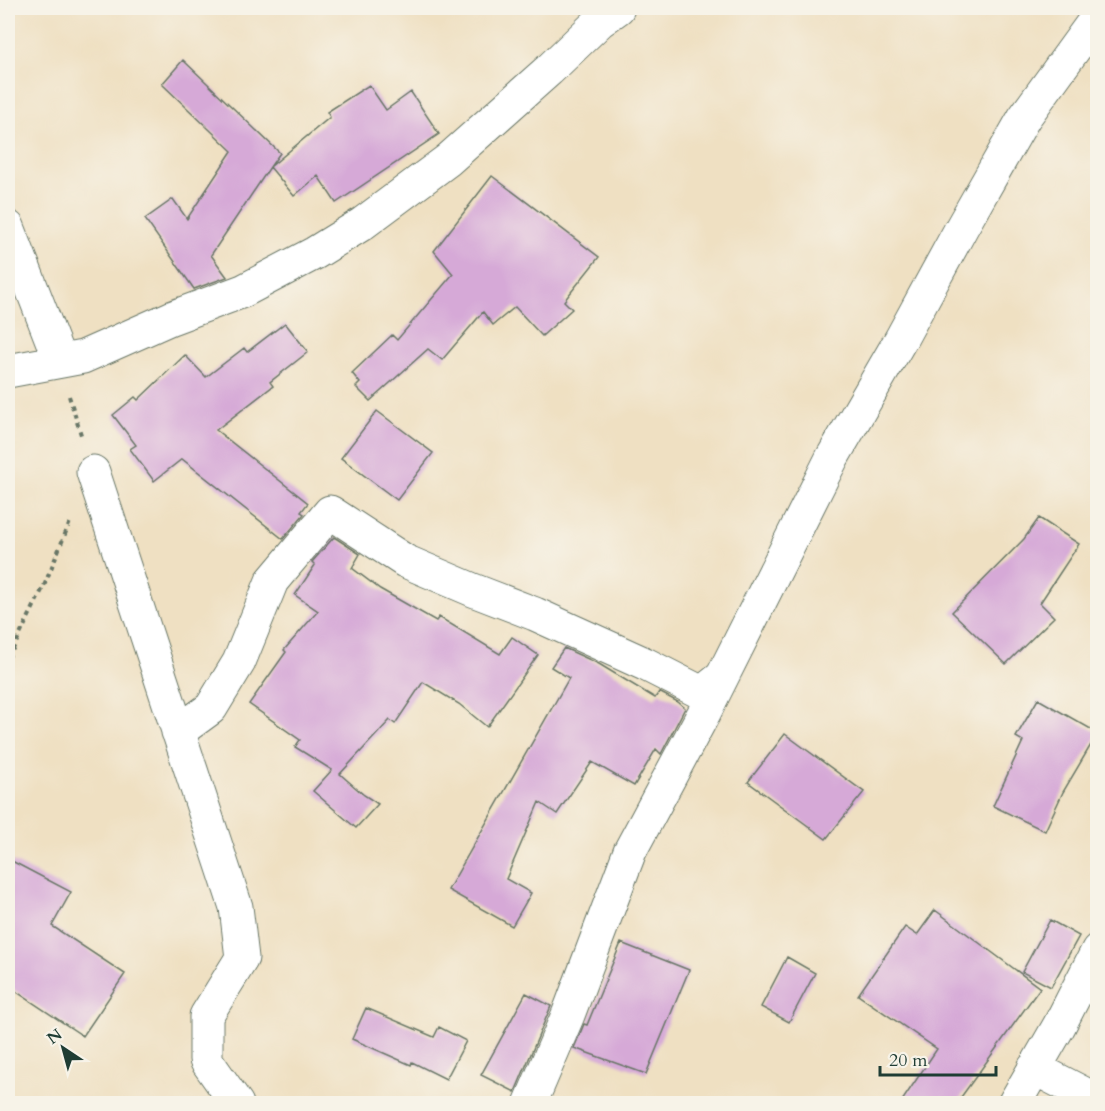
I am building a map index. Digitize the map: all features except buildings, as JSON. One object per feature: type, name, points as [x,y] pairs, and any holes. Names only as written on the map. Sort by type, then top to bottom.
[{"type":"street","points":[[8,370],[82,357],[171,318],[243,291],[315,253],[363,224],[448,160],[600,21],[618,8]]},
{"type":"street","points":[[530,1104],[568,1016],[630,851],[722,677],[832,458],[1024,118],[1098,16]]},
{"type":"street","points":[[8,227],[60,361]]},
{"type":"street","points":[[93,472],[236,907],[242,958],[207,1016],[206,1060],[237,1104]]},
{"type":"street","points":[[178,732],[211,708],[239,662],[272,581],[330,512],[405,561],[535,614],[645,664],[702,693],[722,677]]},
{"type":"street","points":[[1014,1104],[1059,1026],[1098,950]]},
{"type":"street","points":[[1034,1068],[1098,1101]]},
{"type":"path","points":[[8,658],[44,586],[93,472],[60,361]]}]
